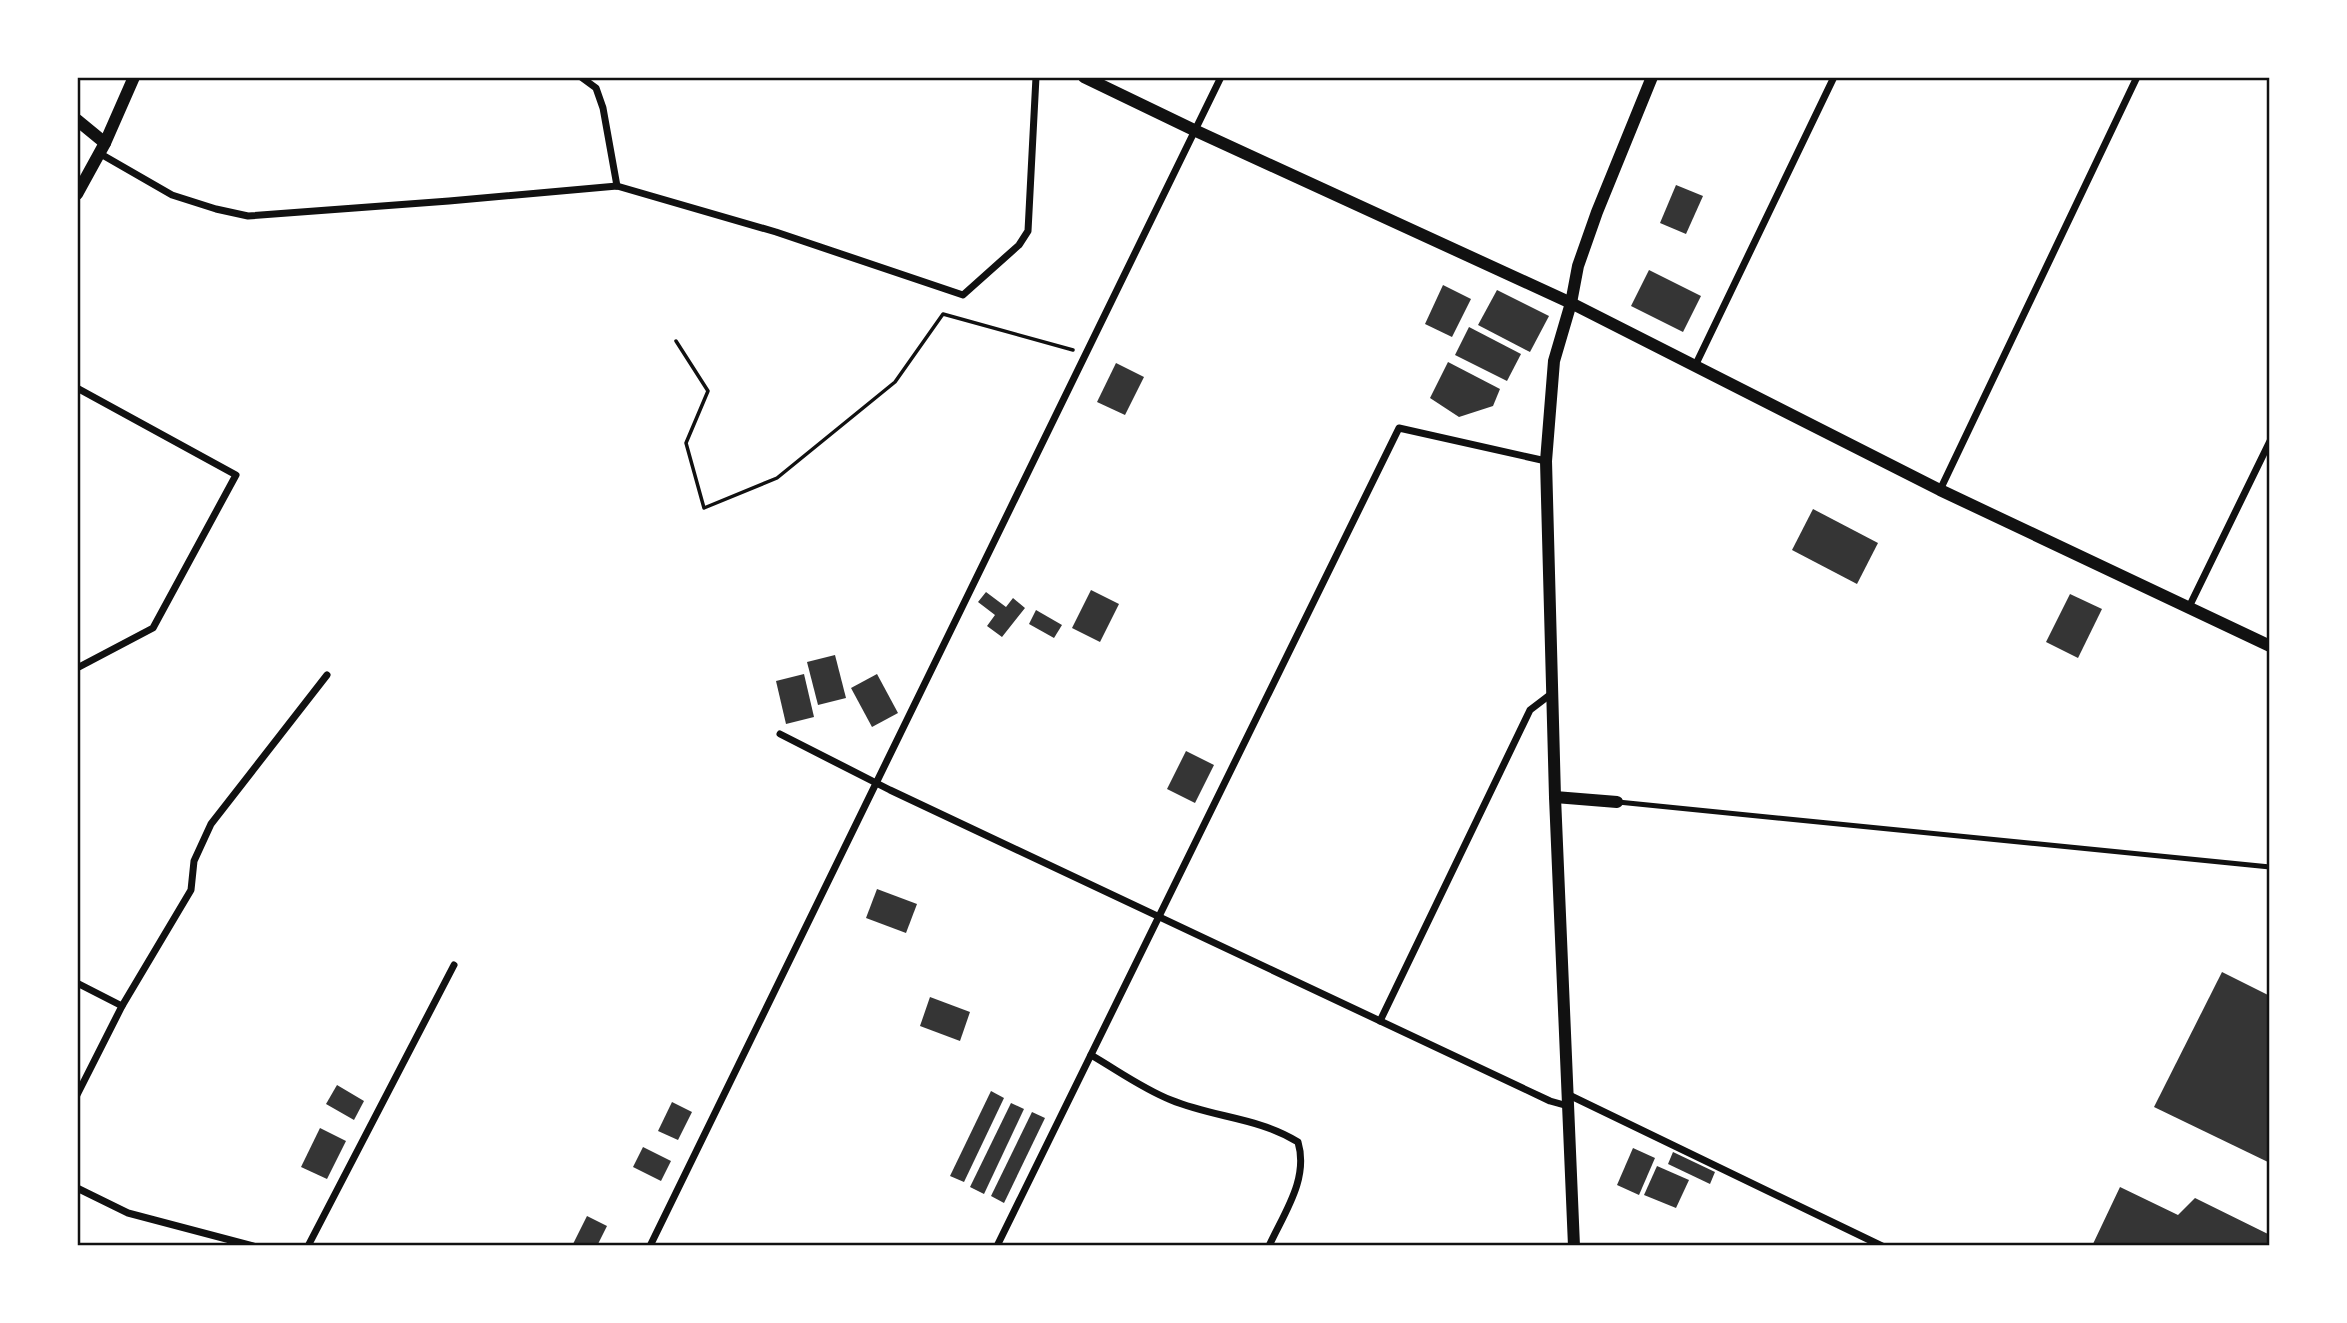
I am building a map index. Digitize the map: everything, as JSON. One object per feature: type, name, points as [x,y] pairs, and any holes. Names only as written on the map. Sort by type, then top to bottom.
[{"type":"street","points":[[77,194],[102,148],[134,77]]},
{"type":"street","points":[[581,77],[596,88],[603,108],[617,186]]},
{"type":"street","points":[[77,120],[102,148],[172,195],[248,216],[617,186],[776,232],[963,295],[1019,244],[1028,231],[1036,77]]},
{"type":"street","points":[[1084,77],[1571,303],[1940,490],[2270,646]]},
{"type":"street","points":[[650,1246],[1221,77]]},
{"type":"street","points":[[1574,1246],[1555,797],[1546,461],[1554,361],[1571,303],[1578,266],[1651,77]]},
{"type":"street","points":[[1695,366],[1834,77]]},
{"type":"street","points":[[1940,490],[2137,77]]},
{"type":"street","points":[[77,388],[236,475],[153,628],[77,666]]},
{"type":"street","points":[[997,1246],[1399,428],[1546,461]]},
{"type":"street","points":[[2189,607],[2270,441]]},
{"type":"street","points":[[77,1095],[122,1006],[191,890],[194,861],[211,824],[327,675]]},
{"type":"street","points":[[1380,1021],[1530,710],[1552,694]]},
{"type":"street","points":[[780,734],[876,783],[1550,1101],[1569,1101],[1882,1246]]},
{"type":"street","points":[[1555,797],[1617,802]]},
{"type":"street","points":[[308,1246],[454,965]]},
{"type":"street","points":[[77,984],[122,1006]]},
{"type":"street","points":[[1091,1055],[1169,1100],[1256,1122],[1298,1142],[1302,1155],[1300,1181],[1269,1246]]},
{"type":"street","points":[[77,1188],[128,1213],[253,1246]]},
{"type":"lane","points":[[1617,802],[2270,867]]},
{"type":"path","points":[[676,341],[708,391],[686,443],[704,508],[777,478],[895,382],[943,314],[1085,354]]},
{"type":"building","points":[[1676,185],[1703,196],[1686,234],[1660,223]]},
{"type":"building","points":[[1649,270],[1701,296],[1683,332],[1631,306]]},
{"type":"building","points":[[1443,285],[1471,299],[1452,337],[1425,324]]},
{"type":"building","points":[[1497,290],[1549,316],[1530,352],[1478,325]]},
{"type":"building","points":[[1469,327],[1521,354],[1507,381],[1455,355]]},
{"type":"building","points":[[1448,362],[1500,389],[1493,406],[1459,417],[1430,398]]},
{"type":"building","points":[[1116,363],[1144,377],[1125,415],[1097,402]]},
{"type":"building","points":[[1813,509],[1878,543],[1857,584],[1792,550]]},
{"type":"building","points":[[1091,590],[1119,604],[1100,642],[1072,628]]},
{"type":"building","points":[[986,592],[1006,607],[1013,598],[1025,608],[1002,637],[987,626],[995,615],[978,602]]},
{"type":"building","points":[[2070,594],[2102,609],[2078,658],[2046,642]]},
{"type":"building","points":[[1036,610],[1062,625],[1054,638],[1029,624]]},
{"type":"building","points":[[835,655],[846,698],[818,705],[807,662]]},
{"type":"building","points":[[804,674],[814,717],[786,724],[776,681]]},
{"type":"building","points":[[877,674],[898,713],[872,727],[851,688]]},
{"type":"building","points":[[1186,751],[1214,765],[1195,803],[1167,789]]},
{"type":"building","points":[[877,889],[917,904],[906,933],[866,918]]},
{"type":"building","points":[[2222,972],[2270,996],[2270,1163],[2154,1107]]},
{"type":"building","points":[[930,997],[970,1012],[960,1041],[920,1026]]},
{"type":"building","points":[[337,1085],[364,1101],[354,1120],[326,1104]]},
{"type":"building","points":[[991,1091],[1004,1098],[964,1182],[950,1176]]},
{"type":"building","points":[[672,1102],[692,1112],[678,1140],[658,1131]]},
{"type":"building","points":[[1011,1103],[1024,1109],[984,1194],[970,1187]]},
{"type":"building","points":[[1032,1112],[1045,1118],[1004,1203],[991,1196]]},
{"type":"building","points":[[320,1128],[346,1141],[327,1179],[301,1167]]},
{"type":"building","points":[[643,1147],[671,1161],[661,1181],[633,1167]]},
{"type":"building","points":[[1633,1148],[1655,1158],[1639,1195],[1617,1185]]},
{"type":"building","points":[[1673,1152],[1715,1172],[1710,1184],[1668,1164]]},
{"type":"building","points":[[1657,1166],[1689,1180],[1676,1208],[1644,1195]]},
{"type":"building","points":[[2120,1187],[2178,1215],[2195,1198],[2270,1235],[2270,1246],[2092,1246]]},
{"type":"building","points":[[587,1216],[607,1226],[597,1246],[577,1246],[573,1244]]}]
